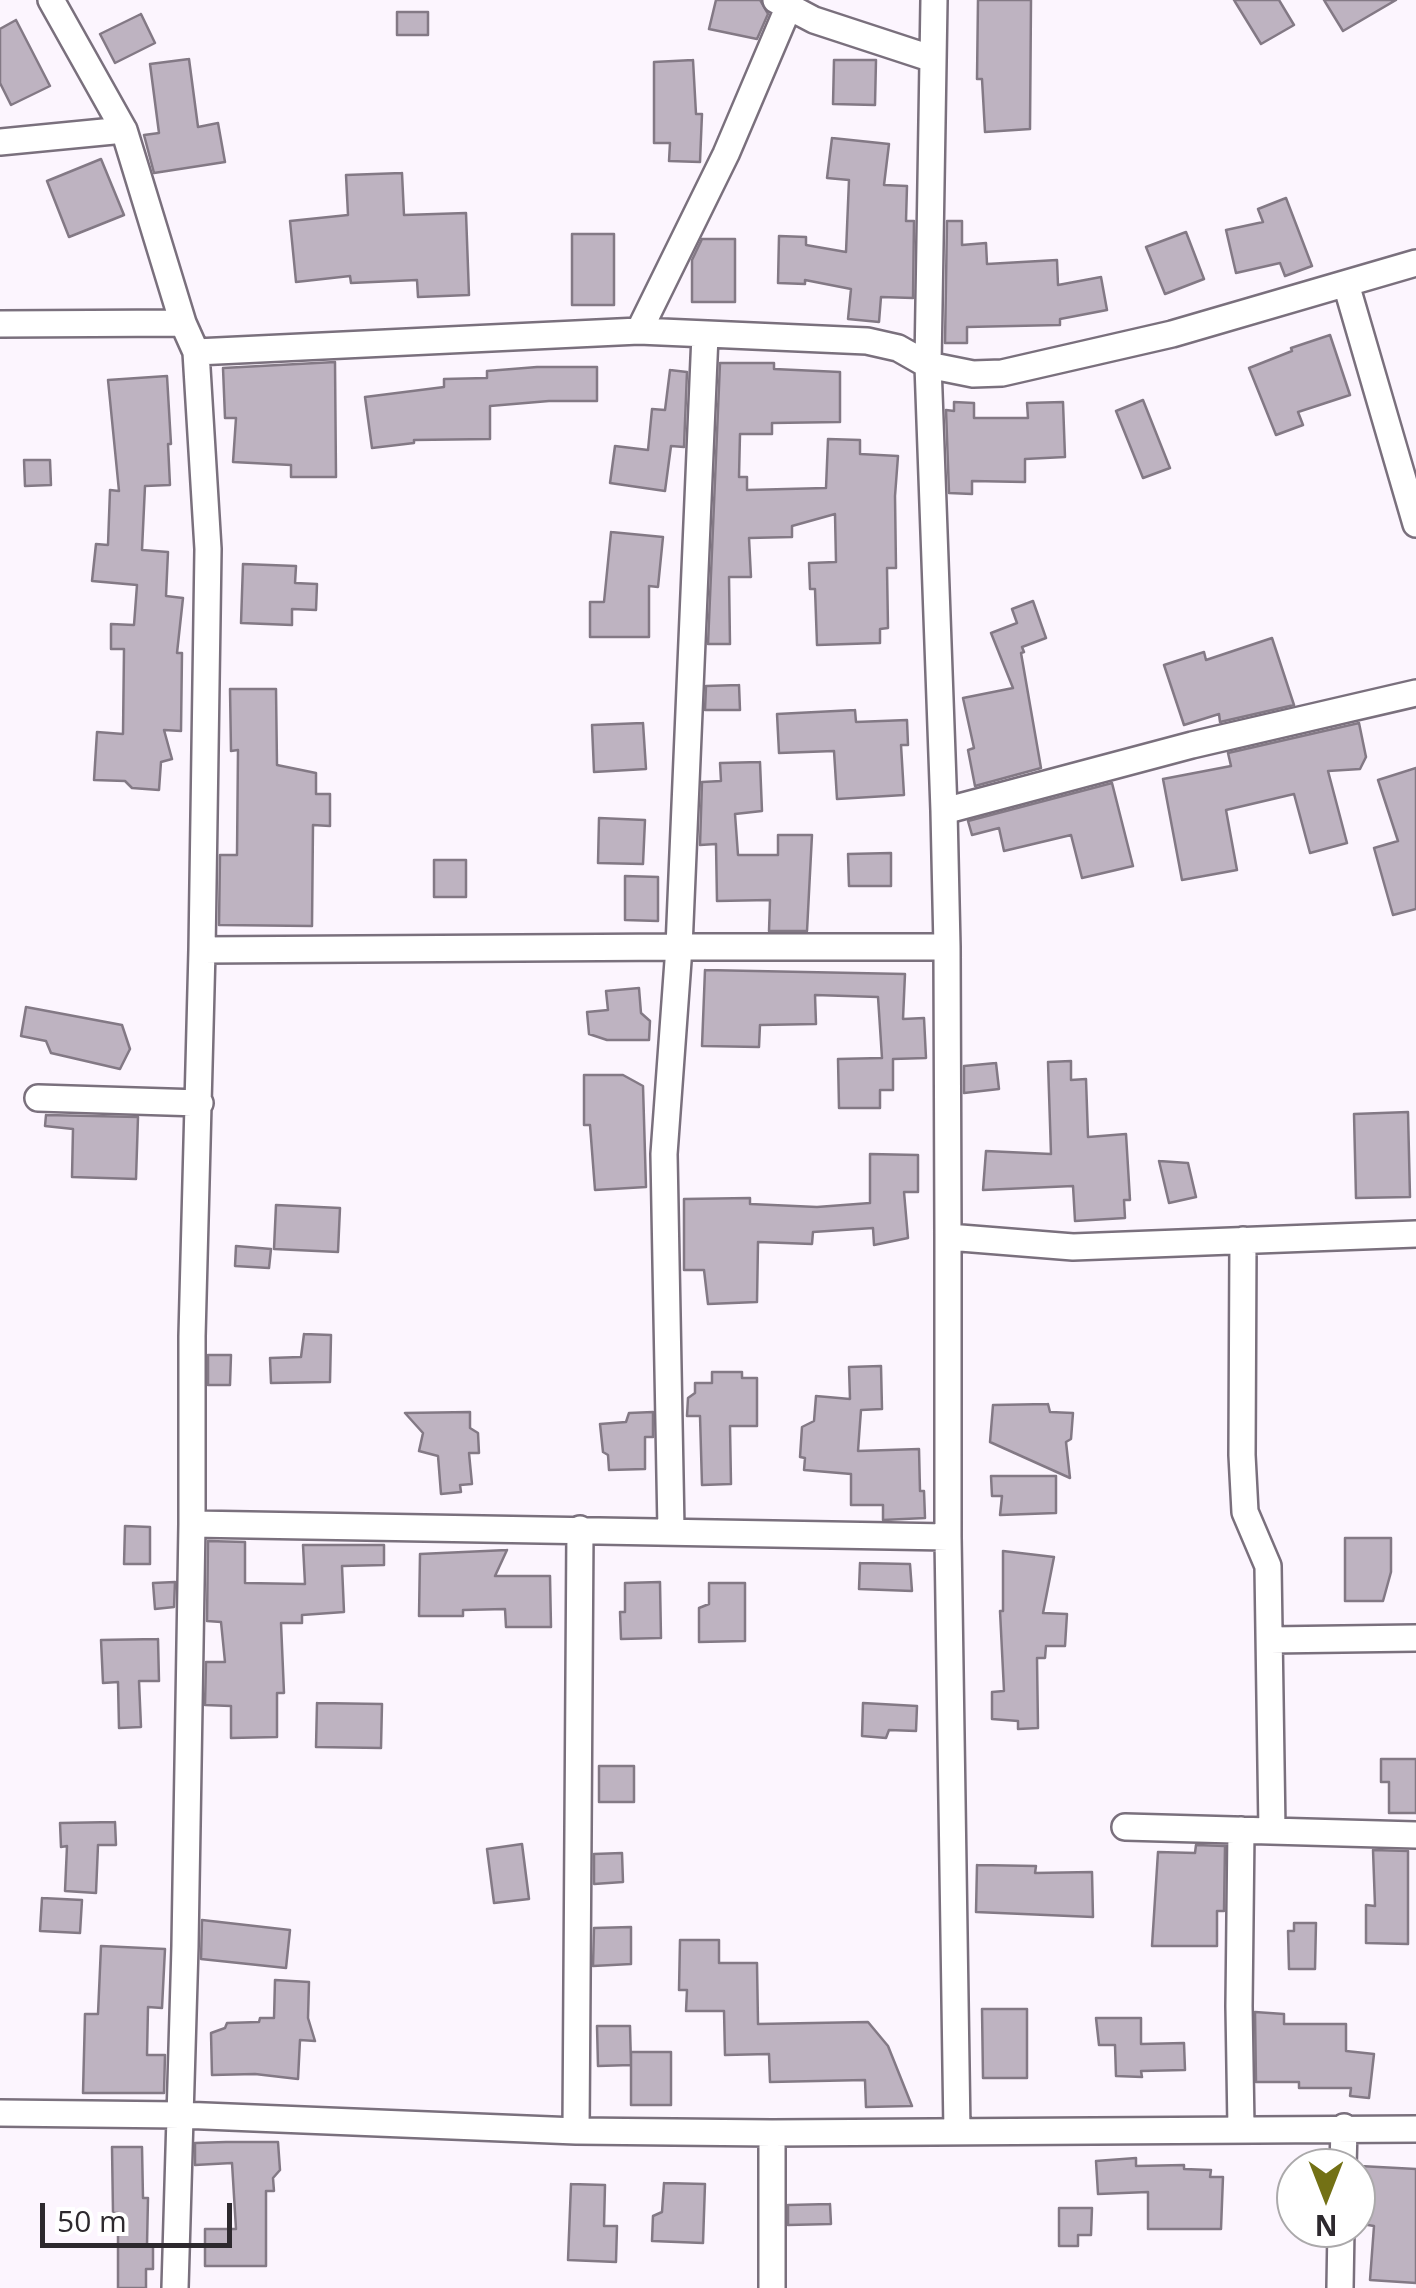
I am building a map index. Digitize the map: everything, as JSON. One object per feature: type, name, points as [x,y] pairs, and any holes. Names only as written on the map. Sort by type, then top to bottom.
[{"type":"street","points":[[51,0],[124,130],[196,352],[208,549],[200,1103],[192,1336],[192,1524],[174,2288]]},
{"type":"street","points":[[934,0],[928,365],[947,947],[948,1537],[957,2132]]},
{"type":"street","points":[[647,332],[726,154],[783,3],[814,20],[933,59]]},
{"type":"street","points":[[0,142],[124,130]]},
{"type":"street","points":[[196,352],[647,332],[867,341],[898,348],[928,365],[973,374],[1002,373],[1172,334],[1416,263]]},
{"type":"street","points":[[1346,284],[1416,524]]},
{"type":"street","points":[[0,324],[184,323]]},
{"type":"street","points":[[671,1530],[664,1154],[679,946],[700,334]]},
{"type":"street","points":[[944,810],[1192,744],[1416,693]]},
{"type":"street","points":[[202,950],[947,947]]},
{"type":"street","points":[[38,1098],[200,1103]]},
{"type":"street","points":[[948,1236],[1073,1247],[1416,1234]]},
{"type":"street","points":[[1243,1240],[1246,1512],[1268,1566],[1272,1831]]},
{"type":"street","points":[[192,1524],[948,1537]]},
{"type":"street","points":[[576,2131],[580,1529]]},
{"type":"street","points":[[1270,1640],[1416,1638]]},
{"type":"street","points":[[1125,1828],[1416,1835]]},
{"type":"street","points":[[1241,1830],[1241,2128]]},
{"type":"street","points":[[1,2113],[180,2115],[576,2131],[1416,2128]]},
{"type":"street","points":[[1343,2148],[1344,2127]]},
{"type":"street","points":[[772,2133],[772,2288]]},
{"type":"street","points":[[1340,2288],[1341,2248]]},
{"type":"building","points":[[716,0],[760,0],[768,14],[757,39],[709,29]]},
{"type":"building","points":[[978,0],[1031,0],[1030,129],[985,132],[982,79],[977,79]]},
{"type":"building","points":[[1234,0],[1279,0],[1294,25],[1261,44]]},
{"type":"building","points":[[1324,0],[1396,0],[1343,31]]},
{"type":"building","points":[[397,12],[428,12],[428,35],[397,35]]},
{"type":"building","points":[[141,14],[155,43],[115,63],[100,34]]},
{"type":"building","points":[[16,20],[50,86],[11,105],[0,83],[0,29]]},
{"type":"building","points":[[189,59],[198,127],[218,123],[225,162],[154,173],[144,135],[159,133],[150,64]]},
{"type":"building","points":[[693,60],[696,114],[702,114],[700,162],[669,161],[670,143],[654,143],[654,62]]},
{"type":"building","points":[[834,60],[876,60],[875,105],[833,104]]},
{"type":"building","points":[[832,138],[889,144],[884,185],[907,186],[906,221],[914,221],[913,298],[881,297],[879,322],[848,319],[851,289],[805,280],[805,284],[778,283],[779,236],[806,237],[806,245],[846,252],[849,180],[827,178]]},
{"type":"building","points":[[101,159],[124,215],[69,237],[47,181]]},
{"type":"building","points":[[402,173],[404,215],[466,213],[469,295],[418,297],[417,280],[351,283],[350,276],[296,282],[290,221],[348,215],[346,175]]},
{"type":"building","points":[[1286,198],[1312,266],[1285,276],[1280,263],[1236,273],[1226,230],[1263,222],[1258,209]]},
{"type":"building","points":[[947,221],[962,221],[962,245],[986,243],[987,264],[1057,260],[1058,285],[1101,277],[1107,310],[1060,319],[1060,325],[967,327],[967,343],[945,343]]},
{"type":"building","points":[[1186,232],[1204,279],[1165,294],[1146,247]]},
{"type":"building","points":[[572,234],[614,234],[614,305],[572,305]]},
{"type":"building","points":[[702,239],[735,239],[735,302],[692,302],[692,260]]},
{"type":"building","points":[[1330,335],[1350,395],[1298,412],[1303,425],[1276,435],[1249,368]]},
{"type":"building","points":[[335,362],[336,477],[291,477],[291,465],[233,462],[236,418],[225,418],[223,368]]},
{"type":"building","points":[[720,363],[774,363],[774,369],[840,372],[840,422],[772,423],[772,434],[740,434],[739,477],[747,477],[747,490],[826,488],[828,439],[860,440],[860,454],[898,456],[896,568],[887,568],[888,628],[880,629],[880,643],[817,645],[815,589],[810,589],[809,563],[836,562],[835,514],[792,526],[792,537],[749,538],[751,577],[729,577],[730,644],[708,644]]},
{"type":"building","points":[[597,367],[597,401],[490,406],[490,439],[414,440],[372,448],[365,397],[444,387],[444,379],[487,378],[487,371]]},
{"type":"building","points":[[670,370],[687,372],[684,447],[671,446],[665,491],[610,483],[615,446],[648,450],[652,409],[665,410]]},
{"type":"building","points":[[167,376],[170,485],[145,486],[142,550],[168,552],[166,596],[183,598],[177,653],[182,653],[181,731],[164,730],[172,759],[161,762],[159,790],[132,788],[125,781],[94,780],[97,732],[123,734],[124,649],[111,649],[111,624],[134,625],[137,585],[92,581],[96,544],[108,545],[110,490],[119,491],[108,380]]},
{"type":"building","points":[[1143,400],[1170,468],[1143,478],[1116,411]]},
{"type":"building","points":[[954,402],[974,403],[974,418],[1028,418],[1027,403],[1063,402],[1065,457],[1025,459],[1025,482],[972,481],[972,494],[949,493],[946,410],[954,411]]},
{"type":"building","points":[[24,460],[50,460],[51,485],[25,486]]},
{"type":"building","points":[[611,532],[663,537],[658,587],[649,586],[649,637],[590,637],[590,602],[604,602]]},
{"type":"building","points":[[243,564],[296,566],[295,583],[317,584],[316,610],[292,609],[292,625],[241,623]]},
{"type":"building","points":[[1033,601],[1046,638],[1022,647],[1021,653],[1041,768],[975,786],[968,750],[974,748],[963,698],[1013,688],[991,633],[1017,623],[1012,609]]},
{"type":"building","points":[[1272,638],[1294,705],[1220,722],[1219,714],[1184,725],[1164,665],[1204,652],[1206,660]]},
{"type":"building","points":[[739,685],[740,710],[705,710],[706,686]]},
{"type":"building","points":[[230,689],[276,689],[277,765],[316,773],[316,794],[330,794],[330,826],[313,825],[312,926],[219,925],[220,855],[237,855],[238,750],[231,751]]},
{"type":"building","points":[[855,710],[856,722],[907,720],[908,745],[901,745],[904,795],[837,799],[834,751],[779,753],[777,714]]},
{"type":"building","points":[[643,723],[646,769],[594,772],[592,725]]},
{"type":"building","points":[[1359,723],[1366,757],[1360,769],[1328,771],[1347,843],[1310,853],[1294,794],[1226,810],[1237,870],[1182,880],[1163,779],[1231,766],[1228,753]]},
{"type":"building","points":[[760,762],[762,811],[735,814],[738,855],[778,855],[778,835],[812,835],[807,931],[769,931],[770,900],[717,901],[716,844],[700,845],[702,782],[721,781],[720,763]]},
{"type":"building","points":[[1416,768],[1416,909],[1393,915],[1374,848],[1398,841],[1378,780]]},
{"type":"building","points":[[1112,783],[1133,866],[1082,878],[1071,835],[1004,851],[999,828],[972,835],[968,821]]},
{"type":"building","points":[[599,818],[645,820],[643,864],[598,863]]},
{"type":"building","points":[[891,853],[891,886],[849,886],[848,854]]},
{"type":"building","points":[[434,860],[466,860],[466,897],[434,897]]},
{"type":"building","points":[[625,876],[658,877],[658,921],[625,920]]},
{"type":"building","points":[[705,970],[905,974],[903,1019],[924,1018],[926,1058],[893,1059],[893,1090],[880,1090],[880,1108],[839,1108],[838,1059],[882,1058],[878,997],[815,995],[816,1024],[760,1025],[759,1047],[702,1046]]},
{"type":"building","points":[[639,988],[641,1013],[650,1021],[649,1040],[607,1040],[589,1034],[587,1012],[608,1010],[606,991]]},
{"type":"building","points":[[26,1007],[122,1025],[130,1049],[120,1069],[51,1053],[46,1041],[21,1036]]},
{"type":"building","points":[[1071,1061],[1071,1080],[1086,1079],[1088,1137],[1126,1134],[1130,1200],[1124,1200],[1125,1218],[1075,1221],[1073,1186],[983,1190],[986,1151],[1051,1154],[1048,1062]]},
{"type":"building","points":[[996,1063],[999,1089],[964,1093],[964,1066]]},
{"type":"building","points":[[584,1075],[623,1075],[643,1086],[646,1187],[595,1190],[590,1125],[584,1125]]},
{"type":"building","points":[[1408,1112],[1410,1197],[1356,1198],[1354,1114]]},
{"type":"building","points":[[46,1115],[138,1117],[136,1179],[72,1177],[73,1129],[45,1126]]},
{"type":"building","points":[[870,1154],[918,1155],[918,1192],[904,1192],[908,1238],[874,1245],[873,1228],[813,1232],[812,1244],[758,1242],[757,1302],[708,1304],[704,1270],[684,1270],[684,1199],[750,1198],[750,1204],[817,1207],[870,1203]]},
{"type":"building","points":[[1159,1161],[1188,1163],[1196,1197],[1169,1203]]},
{"type":"building","points":[[276,1205],[340,1208],[338,1252],[274,1249]]},
{"type":"building","points":[[236,1246],[271,1249],[269,1268],[235,1266]]},
{"type":"building","points":[[304,1334],[331,1335],[330,1382],[271,1383],[270,1358],[301,1357]]},
{"type":"building","points":[[208,1355],[231,1355],[230,1385],[208,1385]]},
{"type":"building","points":[[881,1366],[882,1409],[861,1410],[858,1451],[919,1449],[925,1518],[883,1520],[883,1505],[851,1505],[851,1474],[804,1470],[805,1458],[800,1457],[802,1427],[814,1421],[816,1396],[850,1399],[849,1367]]},
{"type":"building","points":[[712,1372],[742,1372],[742,1378],[757,1378],[757,1426],[730,1426],[731,1484],[702,1485],[700,1416],[687,1416],[688,1398],[695,1393],[695,1383],[712,1383]]},
{"type":"building","points":[[1048,1404],[1050,1412],[1073,1413],[1071,1439],[1066,1442],[1070,1478],[990,1442],[993,1405]]},
{"type":"building","points":[[470,1412],[470,1428],[478,1433],[479,1453],[469,1453],[472,1484],[460,1485],[461,1492],[441,1494],[438,1456],[419,1451],[423,1433],[405,1413]]},
{"type":"building","points":[[653,1412],[653,1437],[645,1437],[645,1469],[609,1470],[600,1424],[626,1422],[629,1413]]},
{"type":"building","points":[[991,1476],[1056,1476],[1056,1513],[1000,1515],[1002,1496],[992,1496]]},
{"type":"building","points":[[125,1526],[150,1527],[150,1564],[124,1564]]},
{"type":"building","points":[[1345,1538],[1391,1538],[1391,1572],[1383,1601],[1345,1601]]},
{"type":"building","points":[[208,1541],[245,1542],[245,1583],[305,1584],[303,1545],[384,1545],[384,1565],[342,1566],[344,1612],[302,1615],[302,1623],[281,1623],[284,1693],[277,1693],[277,1737],[231,1738],[231,1706],[205,1705],[206,1662],[225,1662],[221,1622],[207,1621]]},
{"type":"building","points":[[507,1550],[495,1576],[550,1576],[551,1627],[506,1627],[505,1609],[463,1610],[463,1616],[419,1616],[420,1554]]},
{"type":"building","points":[[1003,1551],[1054,1557],[1043,1613],[1067,1614],[1065,1646],[1046,1646],[1045,1658],[1037,1658],[1038,1728],[1018,1729],[1018,1721],[992,1719],[992,1692],[1004,1691],[1000,1611]]},
{"type":"building","points":[[860,1563],[910,1564],[912,1591],[859,1589]]},
{"type":"building","points":[[175,1582],[174,1607],[155,1609],[153,1583]]},
{"type":"building","points":[[660,1582],[661,1638],[621,1639],[625,1583]]},
{"type":"building","points":[[709,1583],[745,1583],[745,1641],[699,1642],[699,1608],[709,1604]]},
{"type":"building","points":[[158,1639],[159,1681],[139,1681],[141,1727],[119,1728],[118,1682],[103,1683],[101,1640]]},
{"type":"building","points":[[317,1703],[382,1704],[381,1748],[316,1747]]},
{"type":"building","points":[[863,1703],[917,1706],[916,1731],[889,1730],[886,1738],[862,1736]]},
{"type":"building","points":[[1381,1759],[1416,1759],[1416,1813],[1389,1813],[1389,1782],[1381,1782]]},
{"type":"building","points":[[599,1766],[634,1766],[634,1802],[599,1802]]},
{"type":"building","points":[[115,1822],[116,1845],[98,1845],[96,1893],[65,1891],[67,1846],[61,1847],[60,1823]]},
{"type":"building","points":[[522,1844],[529,1899],[494,1903],[487,1849]]},
{"type":"building","points":[[1196,1845],[1225,1846],[1224,1911],[1217,1911],[1217,1946],[1152,1946],[1158,1852],[1195,1853]]},
{"type":"building","points":[[1373,1850],[1408,1851],[1408,1944],[1366,1943],[1366,1905],[1375,1906]]},
{"type":"building","points":[[622,1853],[623,1882],[594,1884],[594,1854]]},
{"type":"building","points":[[977,1865],[1036,1866],[1035,1873],[1092,1872],[1093,1917],[976,1912]]},
{"type":"building","points":[[42,1898],[82,1900],[80,1933],[40,1931]]},
{"type":"building","points":[[202,1920],[290,1930],[286,1968],[201,1959]]},
{"type":"building","points":[[1294,1923],[1316,1923],[1315,1969],[1289,1969],[1288,1931],[1294,1931]]},
{"type":"building","points":[[631,1927],[631,1964],[593,1966],[594,1928]]},
{"type":"building","points":[[680,1940],[719,1940],[719,1963],[757,1963],[758,2024],[868,2022],[888,2046],[912,2106],[866,2107],[865,2080],[770,2082],[769,2054],[725,2055],[724,2011],[686,2011],[687,1990],[679,1990]]},
{"type":"building","points":[[101,1946],[165,1949],[162,2008],[148,2007],[147,2055],[165,2055],[164,2093],[83,2093],[85,2014],[98,2014]]},
{"type":"building","points":[[275,1980],[309,1982],[308,2018],[315,2041],[300,2040],[298,2079],[212,2075],[211,2033],[225,2028],[227,2023],[274,2018]]},
{"type":"building","points":[[982,2009],[1027,2009],[1027,2078],[983,2078]]},
{"type":"building","points":[[1255,2012],[1284,2014],[1284,2024],[1346,2024],[1346,2051],[1374,2054],[1369,2098],[1350,2096],[1351,2088],[1299,2088],[1299,2082],[1256,2082]]},
{"type":"building","points":[[1096,2018],[1141,2018],[1141,2044],[1184,2043],[1185,2070],[1141,2071],[1142,2077],[1116,2076],[1115,2045],[1099,2045]]},
{"type":"building","points":[[597,2026],[630,2026],[631,2065],[598,2066]]},
{"type":"building","points":[[631,2052],[671,2052],[671,2105],[631,2105]]},
{"type":"building","points":[[278,2142],[280,2170],[273,2178],[274,2191],[266,2191],[266,2266],[205,2266],[205,2229],[236,2229],[232,2163],[195,2165],[195,2143]]},
{"type":"building","points":[[112,2147],[142,2147],[143,2198],[148,2198],[147,2245],[153,2245],[153,2269],[146,2269],[146,2288],[118,2288],[118,2213],[113,2213]]},
{"type":"building","points":[[1136,2158],[1136,2166],[1184,2165],[1184,2169],[1211,2170],[1210,2177],[1223,2177],[1221,2229],[1148,2229],[1148,2192],[1098,2194],[1096,2161]]},
{"type":"building","points":[[1376,2167],[1416,2169],[1416,2283],[1370,2280],[1372,2248],[1376,2248]]},
{"type":"building","points":[[664,2183],[705,2184],[703,2243],[652,2241],[653,2216],[662,2212]]},
{"type":"building","points":[[571,2184],[605,2185],[604,2226],[617,2226],[616,2262],[568,2260]]},
{"type":"building","points":[[830,2204],[831,2224],[788,2225],[788,2205]]},
{"type":"building","points":[[1059,2208],[1092,2208],[1091,2235],[1078,2235],[1078,2246],[1059,2246]]}]
